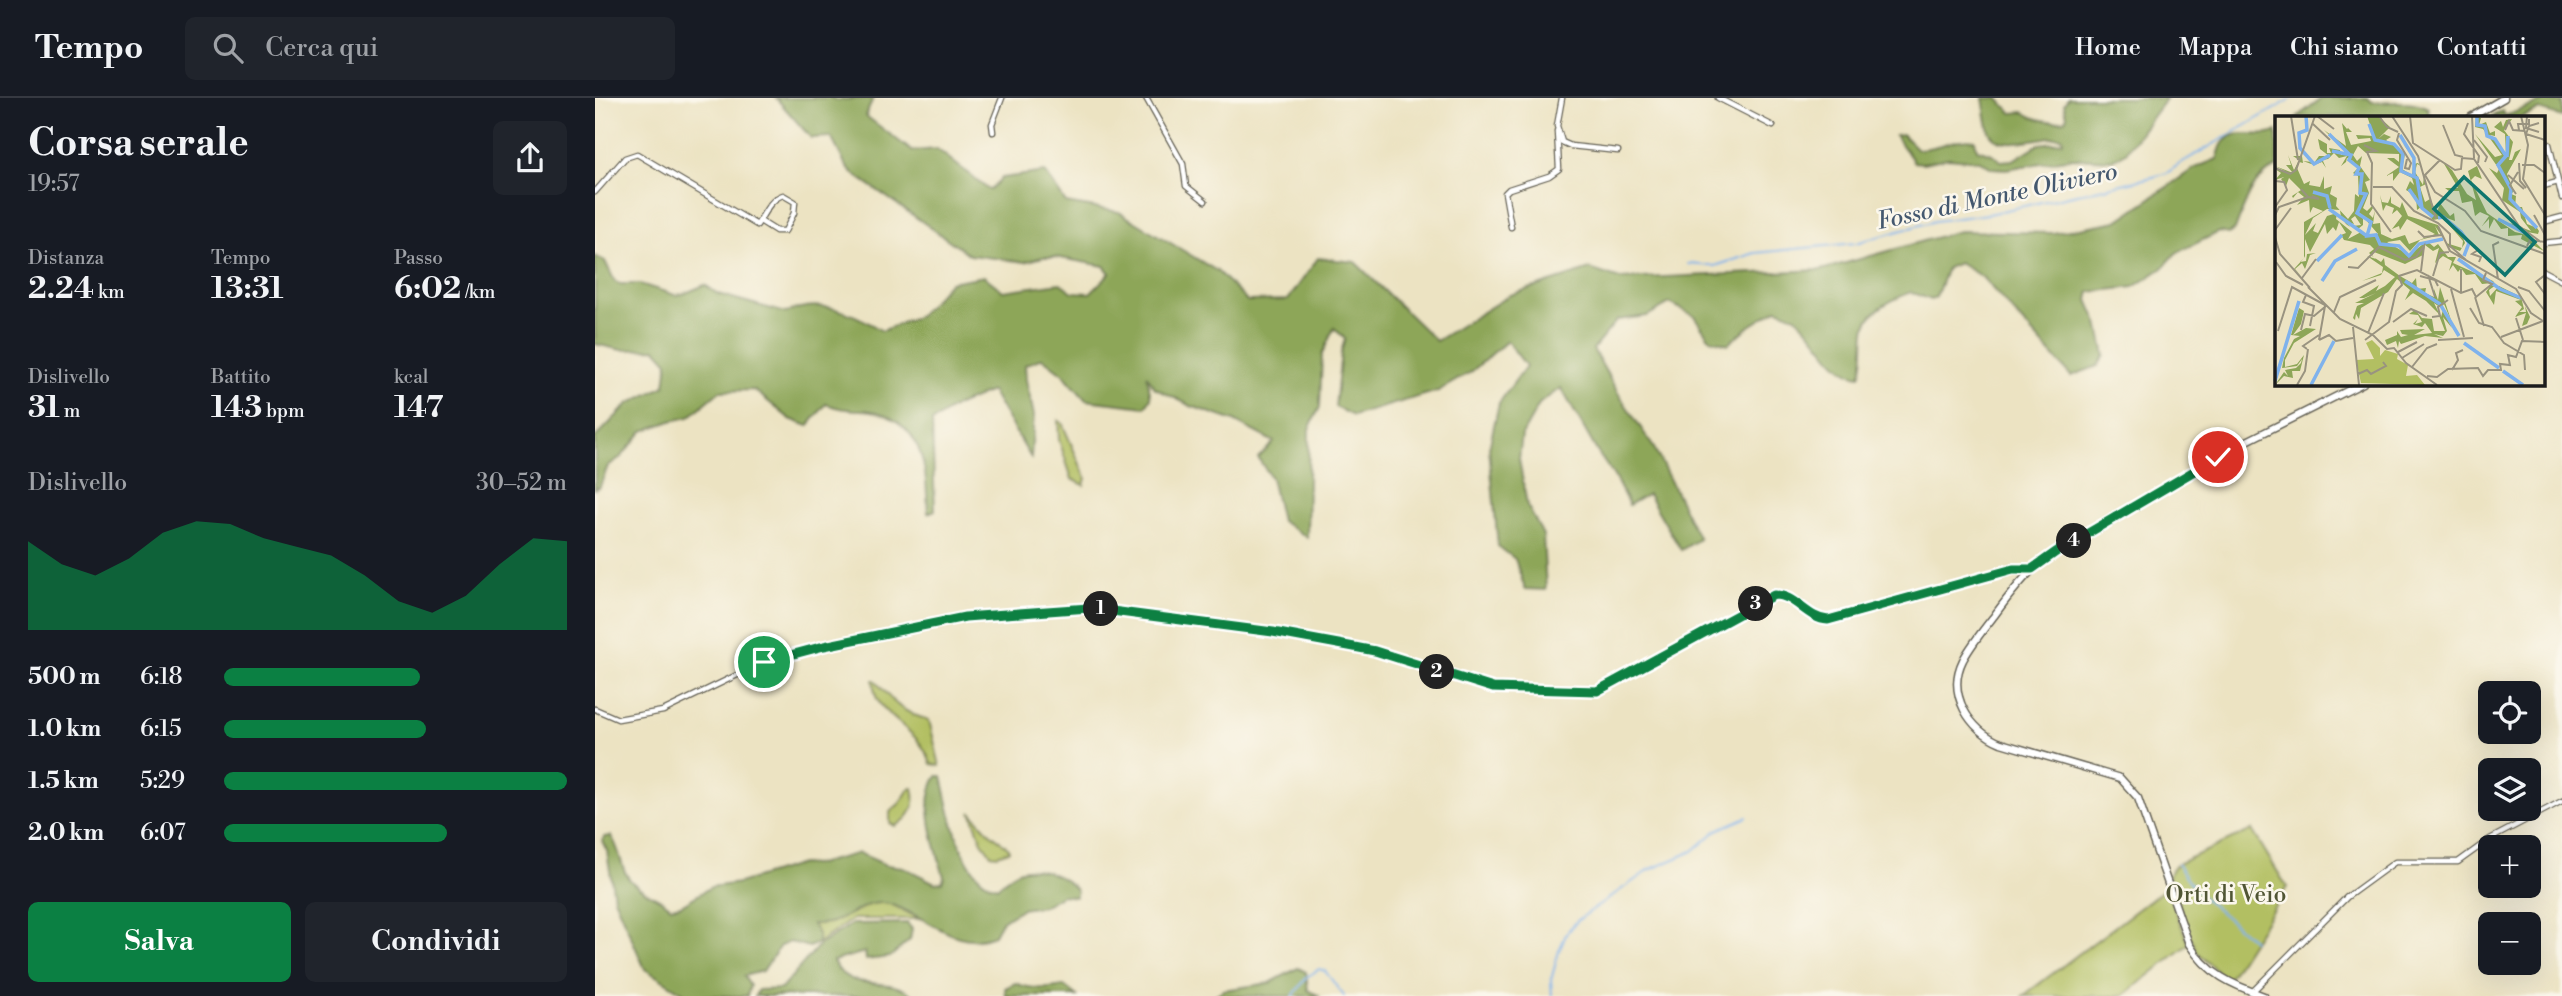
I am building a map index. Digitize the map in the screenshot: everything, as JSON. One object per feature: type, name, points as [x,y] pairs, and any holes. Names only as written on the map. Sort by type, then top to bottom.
[{"type":"street","points":[[993,132],[992,124],[1002,98]]},
{"type":"street","points":[[1146,98],[1183,164],[1186,186],[1205,201]]},
{"type":"street","points":[[1511,228],[1505,193],[1509,189],[1549,176],[1559,169],[1557,131],[1562,98]]},
{"type":"street","points":[[1718,98],[1773,126]]},
{"type":"street","points":[[2473,116],[2504,98]]},
{"type":"street","points":[[1557,131],[1560,140],[1568,145],[1618,151]]},
{"type":"street","points":[[2549,144],[2559,172],[2558,182],[2562,198]]},
{"type":"street","points":[[595,192],[627,157],[638,154],[757,225],[760,221],[778,197],[783,195],[795,202],[794,213],[785,231],[776,231],[760,221]]},
{"type":"street","points":[[2545,185],[2558,182]]},
{"type":"street","points":[[2545,221],[2562,217]]},
{"type":"street","points":[[2545,272],[2562,281]]},
{"type":"street","points":[[2265,996],[2210,971],[2189,944],[2139,798],[2127,783],[2120,778],[1983,735],[1966,714],[1958,692],[1961,663],[2032,569],[2056,552],[2227,452],[2359,385]]},
{"type":"street","points":[[595,709],[618,719],[663,711],[764,662],[941,621],[1089,608],[1260,631],[1375,651],[1493,688],[1597,691],[1774,595],[1784,596],[1816,617],[1828,620],[2013,569],[2032,569]]},
{"type":"street","points":[[2252,992],[2347,897],[2395,862],[2458,862],[2490,839],[2562,801]]},
{"type":"green space","points":[[776,98],[873,98],[866,116],[912,151],[937,149],[989,190],[1002,178],[1045,172],[1066,203],[1119,212],[1217,271],[1247,301],[1288,300],[1318,258],[1355,262],[1436,341],[1510,295],[1590,269],[1620,279],[1821,270],[1959,231],[2053,233],[2117,221],[2195,168],[2217,159],[2223,143],[2235,135],[2264,135],[2275,132],[2275,168],[2255,185],[2235,230],[2228,234],[2219,232],[2176,253],[2163,268],[2134,287],[2090,292],[2088,300],[2098,323],[2105,355],[2098,366],[2071,376],[1982,277],[1959,263],[1947,268],[1936,297],[1931,300],[1911,292],[1876,311],[1865,331],[1860,376],[1851,374],[1834,361],[1796,317],[1777,309],[1728,344],[1710,339],[1694,316],[1670,303],[1647,316],[1617,320],[1593,349],[1654,448],[1699,539],[1681,550],[1648,494],[1629,505],[1561,388],[1540,403],[1522,435],[1519,459],[1527,505],[1543,535],[1546,590],[1525,589],[1515,559],[1498,546],[1489,448],[1499,403],[1526,366],[1507,341],[1471,372],[1438,391],[1353,416],[1335,407],[1345,339],[1334,328],[1322,354],[1320,407],[1309,429],[1307,537],[1281,521],[1271,478],[1258,458],[1274,442],[1234,421],[1191,406],[1155,388],[1147,375],[1151,398],[1145,407],[1086,400],[1063,374],[1042,358],[1025,365],[1034,415],[1031,458],[991,391],[956,406],[932,422],[935,510],[928,513],[921,454],[907,430],[895,420],[876,412],[826,404],[808,426],[790,419],[754,390],[720,391],[689,417],[643,431],[621,457],[608,466],[600,486],[595,489],[595,438],[628,404],[665,386],[668,362],[656,349],[621,350],[595,344],[595,256],[605,261],[615,282],[620,284],[640,284],[675,295],[705,285],[718,294],[786,313],[810,306],[835,309],[882,331],[919,316],[950,282],[984,276],[1003,291],[1060,283],[1073,292],[1090,293],[1110,273],[1104,266],[1055,257],[1025,262],[970,255],[851,172],[831,137],[811,138]]},
{"type":"green space","points":[[1983,98],[1998,98],[2012,113],[2024,112],[2038,119],[2055,121],[2065,120],[2067,116],[2064,104],[2068,98],[2166,98],[2126,152],[2112,160],[2072,158],[2006,169],[1992,168],[1980,161],[1948,158],[1914,162],[1895,135],[1902,134],[1917,149],[1961,140],[1975,140],[1977,149],[1992,154],[2001,161],[2013,160],[2039,144],[2063,141],[2062,137],[2022,142],[1994,138],[1989,131]]},
{"type":"green space","points":[[2322,98],[2368,98],[2372,102],[2415,103],[2428,108],[2429,116],[2298,116]]},
{"type":"green space","points":[[2547,100],[2562,102],[2562,117],[2539,110],[2524,116],[2505,116]]},
{"type":"green space","points":[[1058,420],[1062,423],[1086,478],[1084,485],[1072,479],[1059,440]]},
{"type":"green space","points":[[873,680],[898,706],[929,720],[940,766],[931,764],[921,745],[880,703],[875,694]]},
{"type":"green space","points":[[937,776],[942,776],[953,823],[965,857],[984,881],[997,887],[1018,871],[1036,869],[1052,873],[1066,881],[1077,891],[1075,897],[1062,895],[1043,906],[1021,909],[1001,922],[994,935],[979,939],[953,935],[889,904],[866,906],[836,921],[812,924],[818,934],[818,943],[809,947],[790,942],[780,946],[763,971],[744,976],[750,986],[747,996],[688,996],[645,969],[614,898],[607,851],[602,841],[604,837],[611,836],[625,872],[632,882],[671,907],[681,905],[711,887],[739,883],[801,864],[814,865],[859,853],[886,865],[903,867],[935,883],[942,882],[944,877],[929,812],[929,799]]},
{"type":"green space","points":[[913,788],[911,811],[905,820],[895,826],[890,823],[890,812],[909,789]]},
{"type":"green space","points":[[971,812],[1009,851],[991,854],[982,842]]},
{"type":"green space","name":"Orti di Veio","points":[[2252,830],[2287,887],[2227,981],[2197,952],[2168,876],[2177,864]]},
{"type":"green space","name":"Orti di Veio","points":[[2166,888],[2189,944],[2123,996],[2023,996]]},
{"type":"green space","points":[[873,903],[889,903],[920,919],[853,919],[818,943],[818,934],[811,924],[830,923]]},
{"type":"green space","points":[[907,923],[912,929],[910,940],[890,957],[866,960],[865,952],[833,961],[840,972],[849,978],[904,989],[914,996],[755,996],[758,990],[781,989],[819,945],[852,924]]},
{"type":"green space","points":[[1298,968],[1306,972],[1308,990],[1320,996],[1214,996],[1223,990],[1270,983]]},
{"type":"green space","points":[[1015,983],[1039,988],[1064,986],[1077,996],[1006,996],[1005,988]]},
{"type":"waterway","name":"Fosso di Monte Oliviero","points":[[1688,264],[1715,266],[1755,253],[1856,243],[1935,221],[1988,214],[2153,177],[2167,173],[2293,98]]},
{"type":"waterway","points":[[1552,996],[1551,980],[1559,951],[1567,932],[1578,920],[1649,870],[1693,851],[1717,830],[1747,817]]},
{"type":"waterway","points":[[2177,864],[2198,893]]},
{"type":"waterway","points":[[2200,895],[2253,940]]},
{"type":"waterway","points":[[1293,996],[1307,977],[1319,969],[1325,971],[1344,996]]},
{"type":"route","points":[[764,662],[824,646],[965,617],[1089,608],[1273,632],[1375,651],[1473,684],[1493,688],[1597,691],[1774,595],[1784,596],[1821,620],[1828,620],[2013,569],[2032,569],[2056,552],[2218,457]]}]
